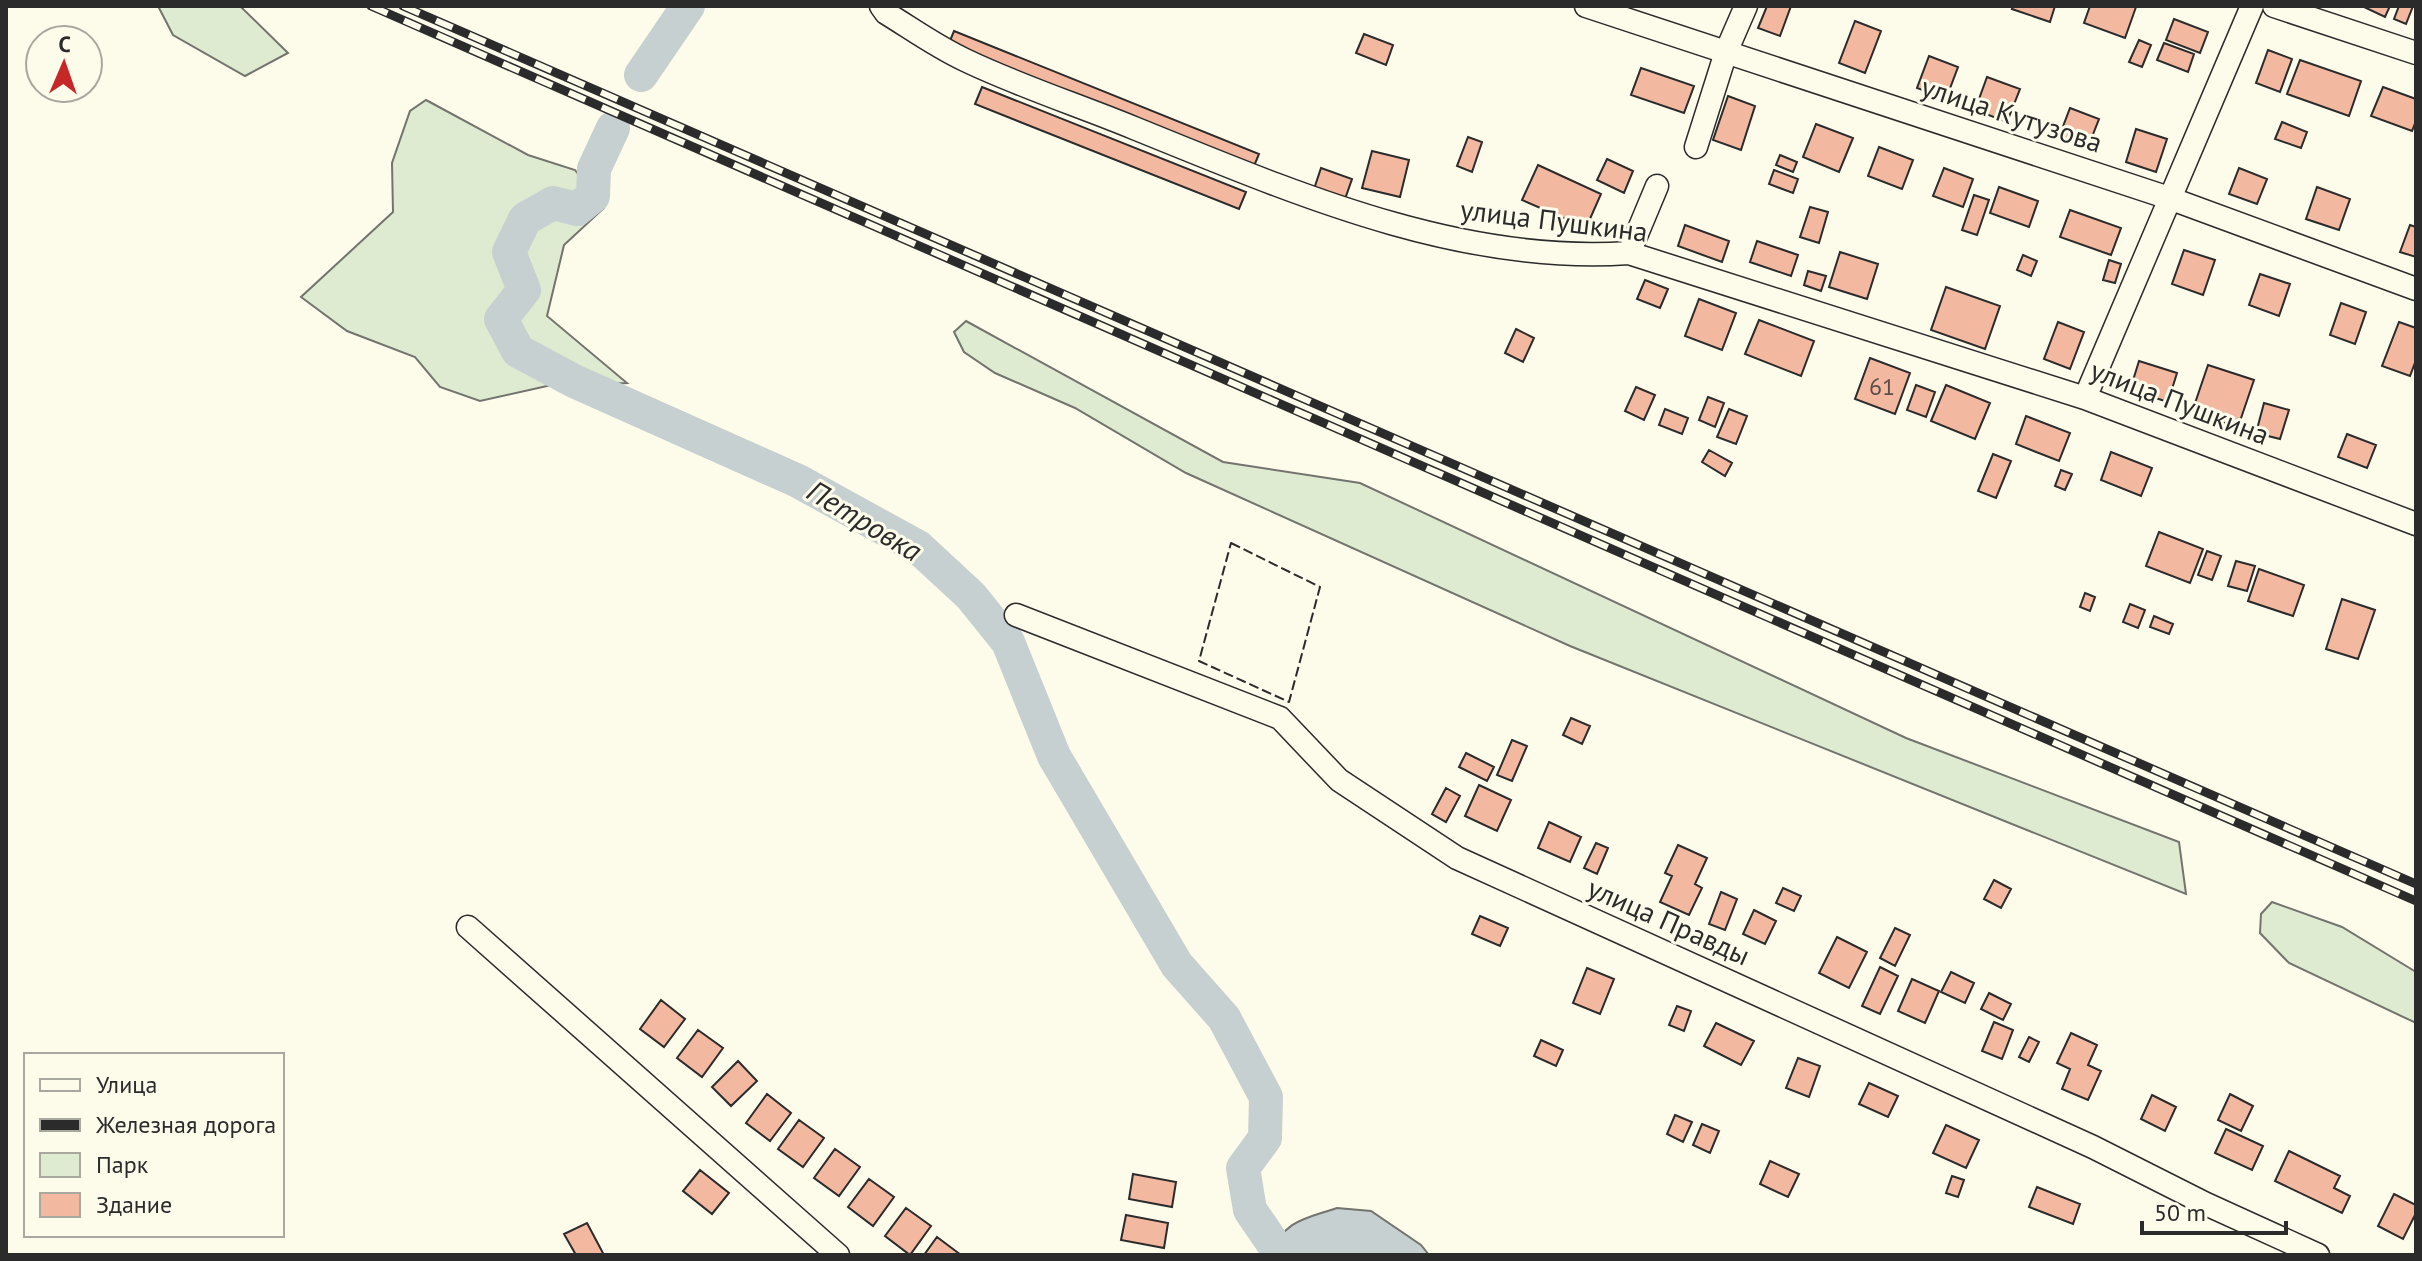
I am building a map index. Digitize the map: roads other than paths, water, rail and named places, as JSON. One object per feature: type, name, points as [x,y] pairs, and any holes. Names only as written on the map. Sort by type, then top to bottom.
[{"type":"street","name":"улица Пушкина","points":[[881,6],[886,13],[966,60],[1232,167],[1368,215],[1434,235],[1525,251],[1588,256],[1629,253],[2085,398],[2416,524]]},
{"type":"street","name":"улица Кутузова","points":[[1586,6],[2169,198],[2416,289]]},
{"type":"street","points":[[1696,147],[1726,52],[1746,6]]},
{"type":"street","points":[[2085,398],[2252,6]]},
{"type":"street","points":[[2274,6],[2416,53]]},
{"type":"street","points":[[1629,253],[1657,186]]},
{"type":"street","name":"улица Правды","points":[[1016,615],[1280,718],[1339,780],[1457,858],[2093,1147],[2206,1204],[2318,1255]]},
{"type":"street","points":[[468,927],[838,1255]]},
{"type":"waterway","name":"Петровка","points":[[641,75],[688,6]]},
{"type":"waterway","name":"Петровка","points":[[613,128],[594,169],[593,196],[577,209],[553,203],[525,219],[509,252],[524,290],[501,319],[518,351],[574,381],[798,481],[918,547],[971,596],[1008,642],[1054,756],[1177,965],[1224,1018],[1266,1097],[1265,1138],[1243,1168],[1250,1210],[1274,1245]]},
{"type":"railway","points":[[371,6],[2416,901]]},
{"type":"railway","points":[[403,6],[2416,884]]}]
